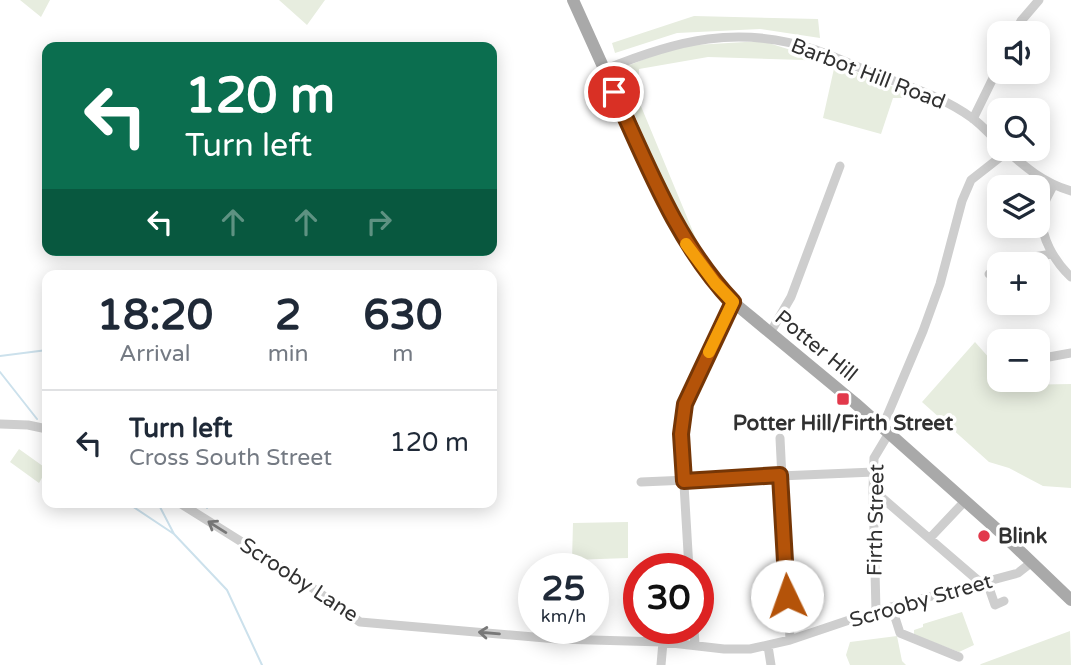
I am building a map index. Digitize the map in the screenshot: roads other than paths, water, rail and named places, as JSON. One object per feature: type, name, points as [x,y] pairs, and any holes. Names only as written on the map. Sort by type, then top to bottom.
[{"type":"main road","name":"Potter Hill","points":[[573,0],[656,184],[687,244],[715,283],[733,302],[886,430],[1071,600]]},
{"type":"street","points":[[1021,21],[1039,0]]},
{"type":"street","name":"Barbot Hill Road","points":[[604,69],[676,43],[726,37],[760,38],[816,50],[923,93],[973,119],[987,132]]},
{"type":"street","points":[[973,119],[990,84]]},
{"type":"street","name":"Firth Street","points":[[876,611],[874,458],[946,267],[962,201],[971,180],[993,161]]},
{"type":"street","points":[[1018,161],[1053,186],[1071,191]]},
{"type":"street","points":[[770,333],[791,297],[840,166]]},
{"type":"street","points":[[1053,186],[1042,213],[1056,263],[1071,277]]},
{"type":"street","points":[[688,553],[681,434],[685,404],[733,302]]},
{"type":"street","points":[[1050,356],[1071,352]]},
{"type":"street","points":[[0,424],[42,428]]},
{"type":"street","points":[[780,438],[790,640]]},
{"type":"street","points":[[641,482],[874,472]]},
{"type":"street","points":[[873,490],[984,583],[996,605],[1004,601]]},
{"type":"street","points":[[929,538],[965,501]]},
{"type":"street","name":"Scrooby Lane","points":[[188,508],[293,574],[360,622],[518,636]]},
{"type":"street","name":"Scrooby Street","points":[[684,644],[736,650],[768,646],[876,611],[1018,573],[1032,562]]},
{"type":"street","points":[[892,608],[900,633],[959,657]]},
{"type":"street","points":[[661,665],[663,644]]},
{"type":"street","points":[[768,646],[771,665]]},
{"type":"waterway","points":[[0,356],[42,351]]},
{"type":"waterway","points":[[0,372],[37,419]]},
{"type":"waterway","points":[[135,508],[174,534],[227,590],[262,665]]},
{"type":"waterway","points":[[161,508],[174,534]]},
{"type":"place","name":"Potter Hill/Firth Street","points":[[843,399]]},
{"type":"place","name":"Blink","points":[[984,536]]}]
